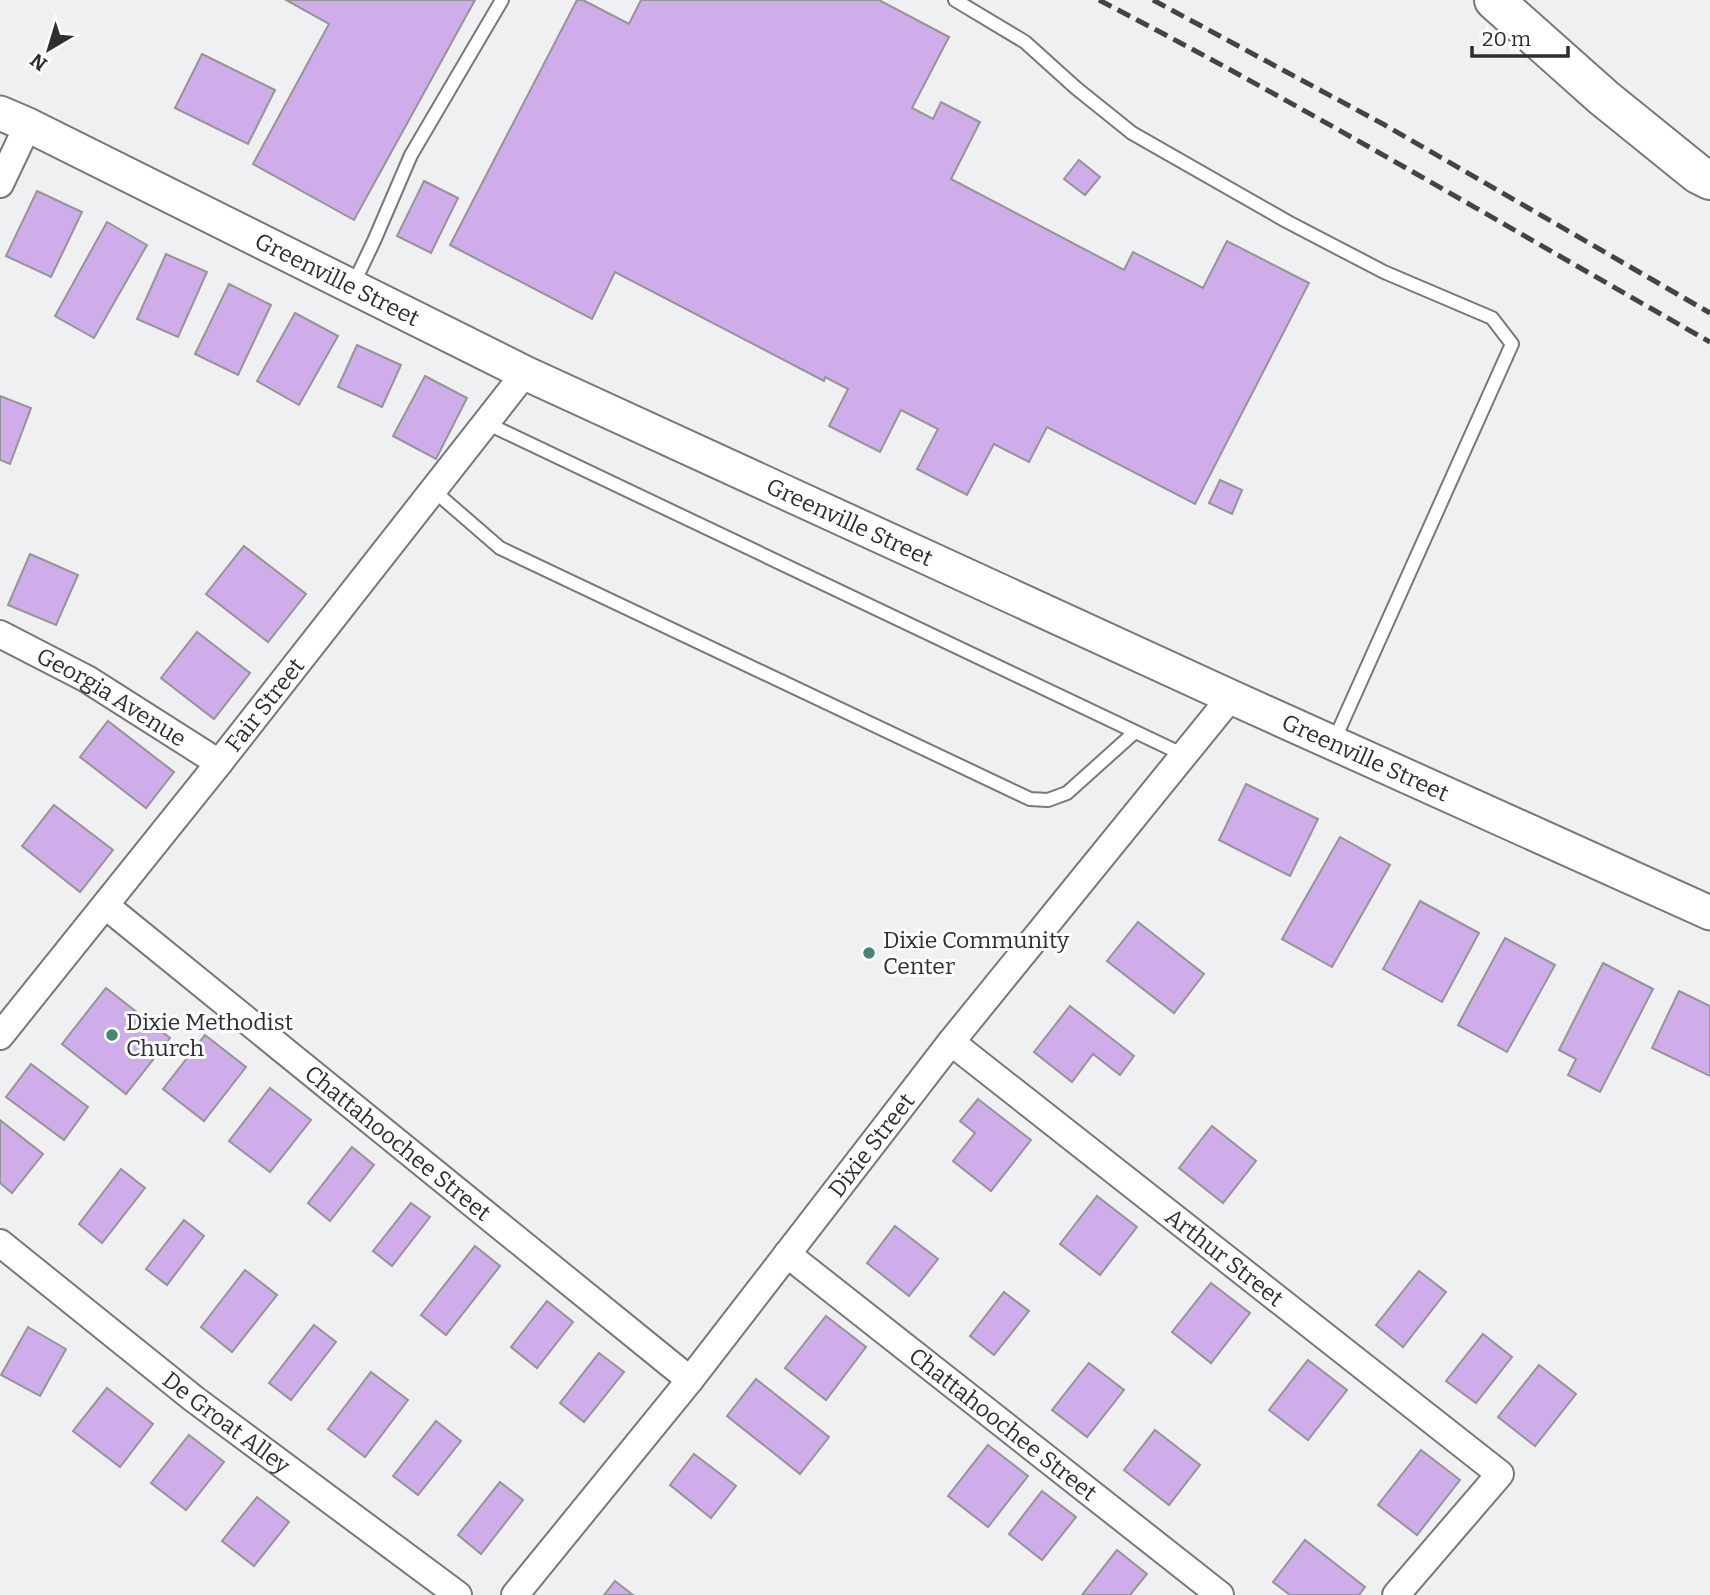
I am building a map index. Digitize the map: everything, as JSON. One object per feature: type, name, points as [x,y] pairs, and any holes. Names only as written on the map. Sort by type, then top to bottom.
[{"type":"highway","points":[[1494,0],[1604,98],[1698,174],[1710,180]]},
{"type":"street","name":"Greenville Street","points":[[14,119],[525,373],[1710,913]]},
{"type":"street","points":[[0,184],[14,119]]},
{"type":"street","name":"Fair Street","points":[[0,1036],[219,763],[525,373]]},
{"type":"street","name":"Georgia Avenue","points":[[0,634],[87,680],[219,763]]},
{"type":"street","name":"Dixie Street","points":[[515,1595],[690,1380],[951,1042],[1231,697]]},
{"type":"street","name":"Chattahoochee Street","points":[[106,905],[690,1380]]},
{"type":"street","name":"Arthur Street","points":[[951,1042],[1500,1474],[1396,1595]]},
{"type":"street","name":"De Groat Alley","points":[[0,1243],[194,1399],[458,1595]]},
{"type":"street","name":"Chattahoochee Street","points":[[787,1254],[1220,1595]]},
{"type":"lane","points":[[352,286],[411,155],[502,0]]},
{"type":"lane","points":[[955,0],[1025,42],[1132,133],[1288,222],[1384,272],[1492,318],[1512,344],[1333,743]]},
{"type":"lane","points":[[486,423],[1184,755]]},
{"type":"lane","points":[[433,490],[500,548],[1030,799],[1048,800],[1067,793],[1135,732]]},
{"type":"building","points":[[286,0],[475,0],[354,220],[253,164],[329,24]]},
{"type":"building","points":[[577,0],[583,0],[629,24],[641,0],[879,0],[949,37],[912,108],[933,119],[941,102],[980,122],[951,179],[1124,270],[1133,252],[1203,288],[1227,241],[1309,283],[1195,504],[1047,427],[1029,462],[994,444],[967,495],[917,469],[938,429],[901,410],[880,452],[829,426],[848,389],[825,377],[824,381],[615,272],[592,319],[450,245]]},
{"type":"building","points":[[202,54],[275,90],[248,144],[175,108]]},
{"type":"building","points":[[1079,160],[1100,177],[1085,195],[1064,179]]},
{"type":"building","points":[[424,181],[458,198],[431,253],[397,236]]},
{"type":"building","points":[[37,191],[82,212],[51,277],[6,256]]},
{"type":"building","points":[[107,222],[147,245],[94,338],[55,316]]},
{"type":"building","points":[[166,254],[207,272],[178,337],[137,319]]},
{"type":"building","points":[[229,284],[271,305],[238,375],[195,354]]},
{"type":"building","points":[[295,313],[338,336],[299,405],[257,381]]},
{"type":"building","points":[[357,345],[401,365],[382,407],[338,387]]},
{"type":"building","points":[[425,376],[467,398],[436,459],[393,436]]},
{"type":"building","points":[[0,396],[31,408],[10,464],[0,460]]},
{"type":"building","points":[[1220,480],[1242,490],[1232,514],[1209,503]]},
{"type":"building","points":[[244,546],[306,594],[268,642],[206,594]]},
{"type":"building","points":[[30,554],[78,575],[56,625],[8,605]]},
{"type":"building","points":[[197,632],[250,673],[214,719],[161,678]]},
{"type":"building","points":[[108,721],[174,772],[146,808],[80,757]]},
{"type":"building","points":[[1246,784],[1318,819],[1290,876],[1219,840]]},
{"type":"building","points":[[54,805],[113,850],[80,892],[22,846]]},
{"type":"building","points":[[1340,837],[1390,865],[1332,967],[1282,939]]},
{"type":"building","points":[[1420,901],[1479,933],[1442,1002],[1383,969]]},
{"type":"building","points":[[1138,922],[1204,974],[1174,1013],[1107,961]]},
{"type":"building","points":[[1505,938],[1555,965],[1507,1052],[1458,1025]]},
{"type":"building","points":[[1603,963],[1653,989],[1600,1092],[1568,1075],[1576,1059],[1559,1050]]},
{"type":"building","points":[[106,988],[170,1038],[126,1094],[62,1044]]},
{"type":"building","points":[[1679,991],[1710,1006],[1710,1076],[1652,1048]]},
{"type":"building","points":[[1070,1006],[1134,1056],[1120,1075],[1093,1054],[1072,1082],[1034,1052]]},
{"type":"building","points":[[205,1035],[246,1067],[204,1121],[163,1089]]},
{"type":"building","points":[[31,1064],[88,1107],[64,1140],[6,1097]]},
{"type":"building","points":[[270,1088],[311,1120],[270,1172],[229,1141]]},
{"type":"building","points":[[978,1099],[1031,1140],[991,1191],[953,1161],[975,1133],[960,1121]]},
{"type":"building","points":[[0,1120],[43,1154],[12,1193],[0,1183]]},
{"type":"building","points":[[1212,1126],[1256,1161],[1223,1203],[1179,1168]]},
{"type":"building","points":[[352,1147],[374,1165],[330,1221],[308,1203]]},
{"type":"building","points":[[121,1169],[145,1188],[102,1243],[79,1224]]},
{"type":"building","points":[[1097,1196],[1137,1227],[1100,1275],[1060,1244]]},
{"type":"building","points":[[411,1203],[430,1217],[392,1266],[373,1251]]},
{"type":"building","points":[[184,1220],[204,1236],[167,1285],[146,1269]]},
{"type":"building","points":[[895,1226],[938,1259],[909,1296],[867,1263]]},
{"type":"building","points":[[475,1246],[500,1266],[446,1335],[421,1315]]},
{"type":"building","points":[[245,1270],[277,1295],[232,1352],[201,1327]]},
{"type":"building","points":[[1419,1271],[1446,1292],[1403,1347],[1376,1325]]},
{"type":"building","points":[[1211,1283],[1250,1313],[1211,1363],[1172,1332]]},
{"type":"building","points":[[1004,1292],[1029,1311],[994,1355],[970,1336]]},
{"type":"building","points":[[547,1301],[573,1322],[537,1368],[511,1347]]},
{"type":"building","points":[[826,1316],[866,1347],[826,1400],[785,1368]]},
{"type":"building","points":[[314,1325],[336,1342],[291,1400],[269,1383]]},
{"type":"building","points":[[28,1327],[66,1349],[40,1396],[1,1375]]},
{"type":"building","points":[[1483,1334],[1512,1357],[1476,1403],[1446,1381]]},
{"type":"building","points":[[599,1353],[624,1372],[584,1422],[560,1403]]},
{"type":"building","points":[[1308,1360],[1347,1390],[1308,1440],[1269,1410]]},
{"type":"building","points":[[1089,1363],[1124,1390],[1087,1437],[1052,1410]]},
{"type":"building","points":[[1539,1365],[1576,1394],[1535,1446],[1498,1417]]},
{"type":"building","points":[[371,1372],[408,1400],[365,1457],[328,1429]]},
{"type":"building","points":[[756,1379],[829,1437],[800,1474],[727,1416]]},
{"type":"building","points":[[107,1388],[153,1424],[120,1467],[73,1431]]},
{"type":"building","points":[[436,1421],[461,1441],[418,1495],[393,1476]]},
{"type":"building","points":[[1155,1430],[1200,1465],[1169,1505],[1124,1470]]},
{"type":"building","points":[[189,1435],[224,1462],[186,1510],[151,1483]]},
{"type":"building","points":[[988,1445],[1028,1476],[988,1527],[948,1496]]},
{"type":"building","points":[[1421,1450],[1460,1480],[1417,1535],[1378,1505]]},
{"type":"building","points":[[694,1454],[736,1486],[711,1518],[670,1485]]},
{"type":"building","points":[[500,1482],[523,1500],[481,1554],[458,1535]]},
{"type":"building","points":[[1042,1491],[1076,1517],[1042,1560],[1009,1534]]},
{"type":"building","points":[[257,1497],[289,1522],[254,1566],[222,1541]]},
{"type":"building","points":[[1305,1540],[1365,1587],[1359,1595],[1290,1595],[1273,1582]]},
{"type":"building","points":[[1117,1550],[1147,1574],[1130,1595],[1082,1595]]},
{"type":"building","points":[[615,1581],[633,1595],[604,1595]]},
{"type":"railway","points":[[1099,0],[1330,125],[1710,342]]},
{"type":"railway","points":[[1153,0],[1383,124],[1710,313]]},
{"type":"place","name":"Dixie Community Center","points":[[869,953]]},
{"type":"place","name":"Dixie Methodist Church","points":[[112,1035]]}]
